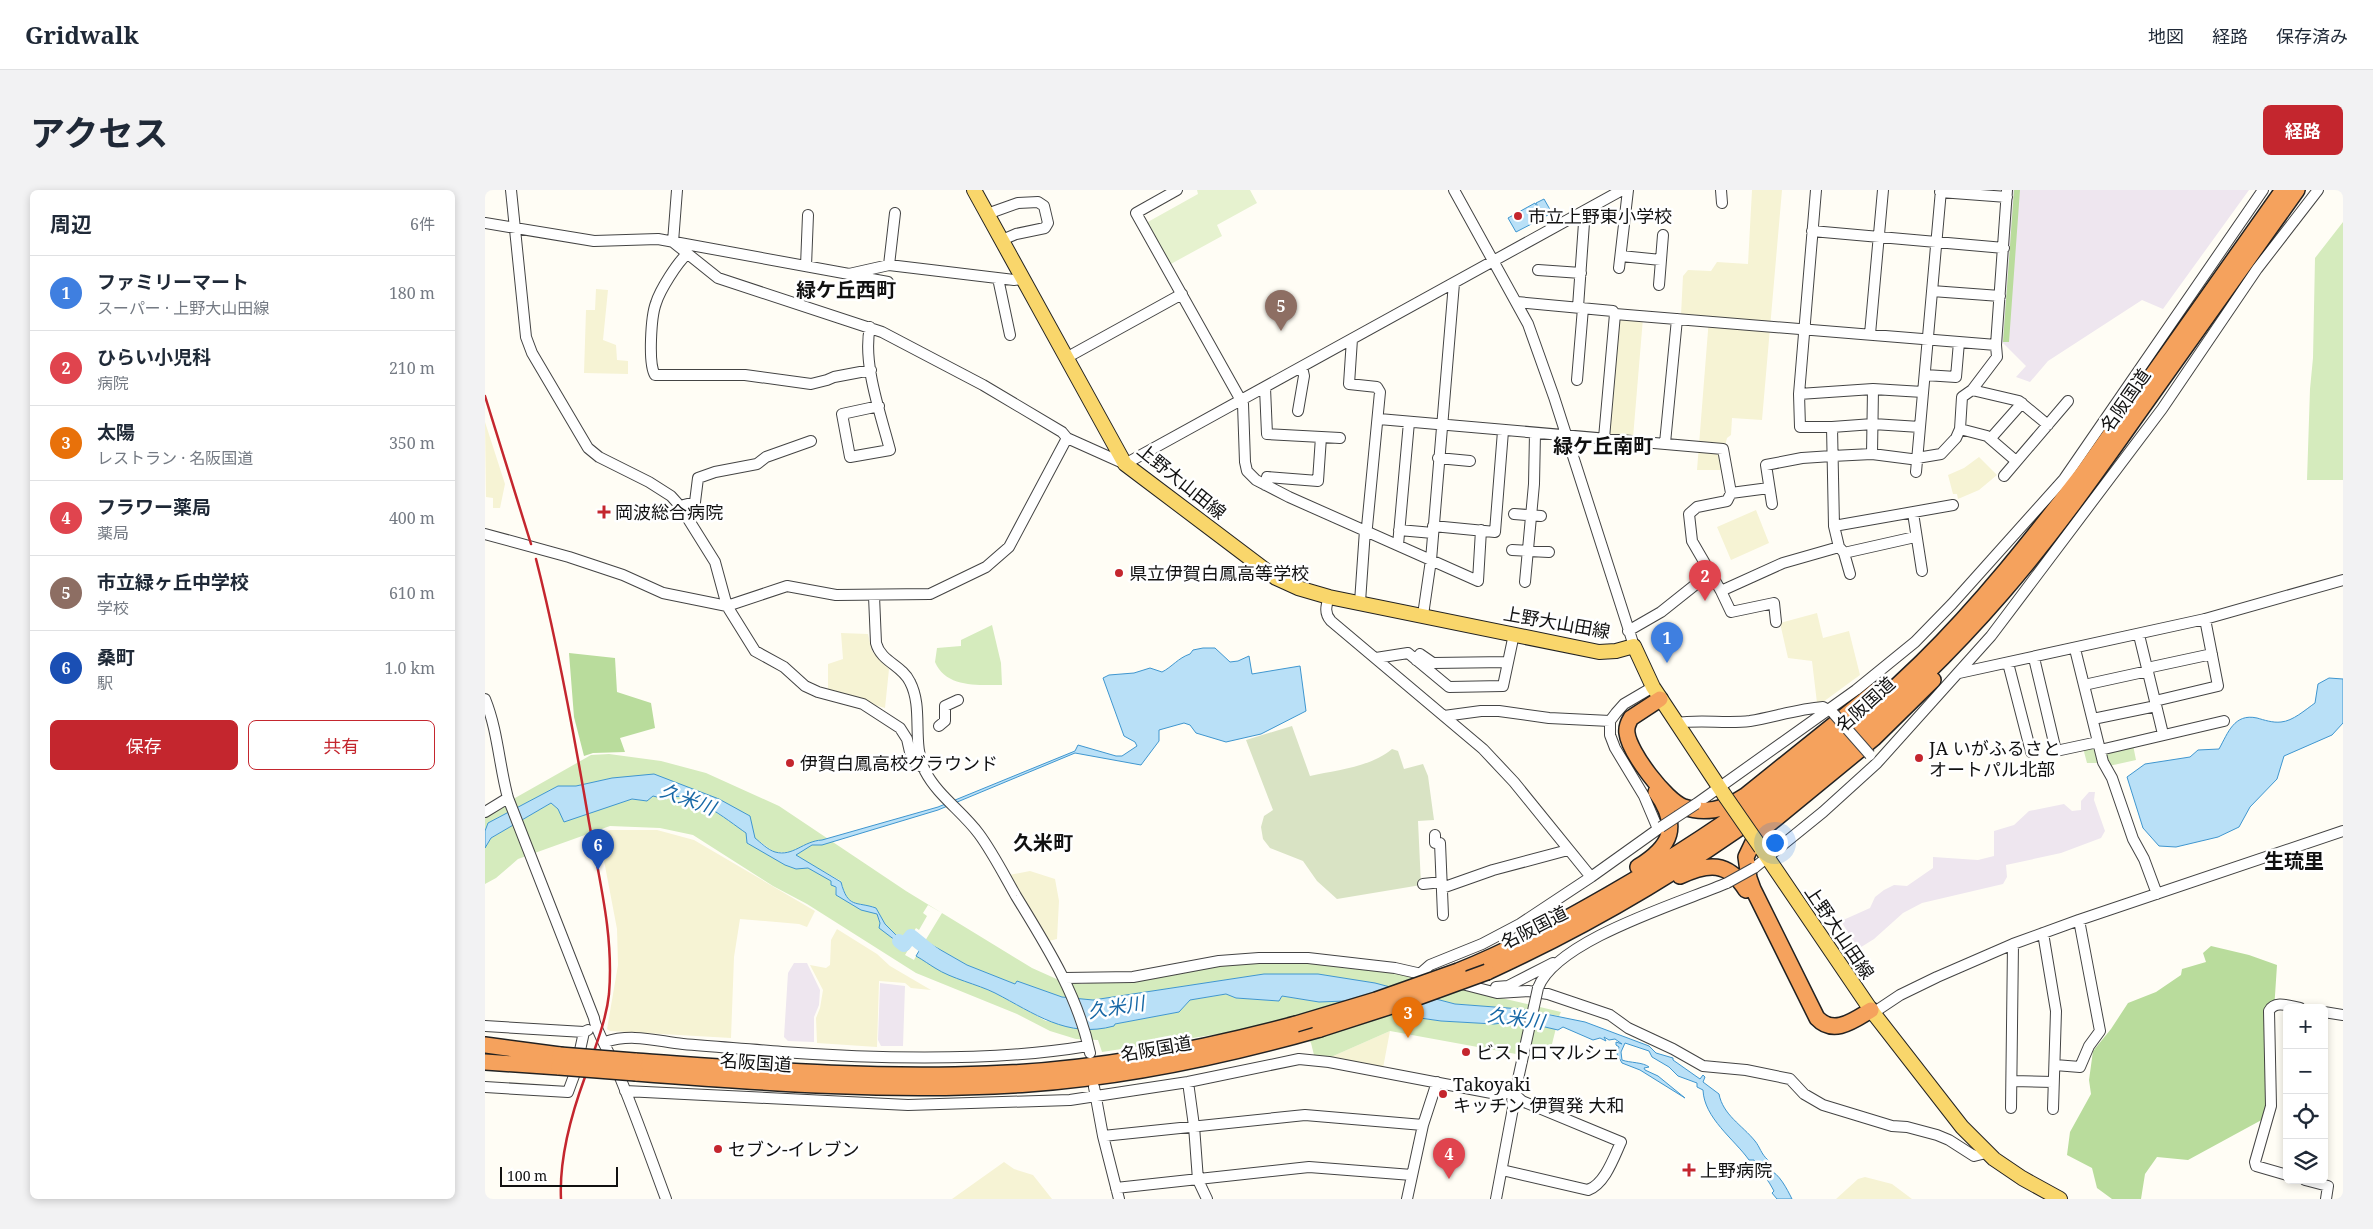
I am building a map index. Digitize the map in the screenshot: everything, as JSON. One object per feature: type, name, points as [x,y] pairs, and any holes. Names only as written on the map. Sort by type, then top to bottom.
[{"type":"highway","name":"名阪国道","points":[[635,1067],[895,1076],[988,1074],[1070,1068],[1149,1057],[1225,1042],[1296,1024],[1376,1000],[1458,971],[1506,950],[1600,900],[1687,848],[1734,817],[1811,760],[1923,661],[1993,586],[2083,473],[2283,190]]},
{"type":"highway","name":"名阪国道","points":[[485,1049],[560,1061],[781,1083],[894,1088],[1029,1084],[1168,1066],[1227,1054],[1320,1029],[1410,1000],[1487,972],[1521,956],[1659,879],[1776,802],[1819,769],[1896,701],[1965,634],[2001,594],[2092,480],[2297,190]]},
{"type":"highway","points":[[1656,693],[1631,718],[1627,733],[1631,747],[1647,771],[1675,803],[1702,811],[1713,811],[1728,806],[1745,796],[1899,671],[1939,635],[2050,516]]},
{"type":"highway","points":[[1872,1012],[1840,1026],[1829,1026],[1817,1018],[1751,883],[1746,866],[1747,851],[1757,834],[1765,826],[1842,767],[1904,711],[1946,664],[2001,594]]},
{"type":"highway","points":[[1506,950],[1653,857],[1667,841],[1671,827],[1666,808],[1627,751],[1619,735],[1619,726],[1627,711],[1656,693]]},
{"type":"highway","points":[[1521,956],[1542,949],[1693,870],[1702,867],[1720,868],[1734,874],[1747,892],[1804,1008],[1817,1029],[1825,1034],[1843,1034],[1860,1025],[1872,1012]]},
{"type":"highway","points":[[485,1044],[560,1061]]},
{"type":"highway","name":"名阪国道","points":[[485,1062],[560,1061]]},
{"type":"highway","points":[[485,1067],[560,1061]]},
{"type":"main road","name":"上野大山田線","points":[[974,190],[1125,464],[1277,578],[1298,588],[1329,597],[1599,652],[1616,651],[1634,646],[1656,693],[1872,1012],[1962,1127],[1985,1150],[2022,1178],[2060,1199]]},
{"type":"street","points":[[511,190],[527,337],[550,385],[588,448],[599,457],[649,482],[671,496],[715,562],[727,606],[755,651],[784,667],[805,686],[818,692],[863,704],[900,728],[907,739],[912,761],[924,768]]},
{"type":"street","points":[[673,242],[677,190]]},
{"type":"street","points":[[1177,190],[1137,213],[1243,404],[1247,471],[1265,485],[1289,498],[1478,581],[1481,530]]},
{"type":"street","points":[[1454,190],[1517,302],[1531,332],[1595,517],[1634,646]]},
{"type":"street","points":[[673,242],[718,278],[870,327],[921,351],[983,385],[1062,432],[1067,438],[1125,464],[1579,215],[1621,190]]},
{"type":"street","points":[[1619,268],[1628,190]]},
{"type":"street","points":[[1721,190],[1722,202]]},
{"type":"street","points":[[1816,190],[1799,394],[1800,427],[1873,424],[1920,427]]},
{"type":"street","points":[[1870,334],[1883,190]]},
{"type":"street","points":[[1421,972],[1430,965],[1482,944],[1520,924],[1591,878],[1659,828],[1696,804],[1722,792],[1832,711],[1915,642],[1952,604],[2064,479],[2263,190]]},
{"type":"street","points":[[1496,1199],[1513,1108],[1512,1092],[1518,1083],[1537,988],[1550,968],[1609,930],[1727,883],[1754,868],[1764,853],[1823,812],[1959,673],[1991,636],[2156,417],[2235,301],[2318,190]]},
{"type":"street","points":[[1772,504],[1766,464],[1802,458],[1872,454],[1918,458],[1941,454],[1956,438],[1960,429],[1962,397],[1972,390],[1997,357],[1996,346],[2007,194],[1940,191],[1937,242],[1927,339],[1925,375],[1918,458],[1916,472]]},
{"type":"street","points":[[987,214],[1018,203],[1038,202],[1043,206],[1048,223],[1045,228],[1016,234],[1002,240]]},
{"type":"street","points":[[889,265],[895,213]]},
{"type":"street","points":[[806,266],[809,215]]},
{"type":"street","points":[[1577,380],[1584,224],[1579,215]]},
{"type":"street","points":[[485,222],[594,241],[659,240],[673,242],[888,282]]},
{"type":"street","points":[[1812,231],[2004,248]]},
{"type":"street","points":[[1659,285],[1663,234]]},
{"type":"street","points":[[687,254],[678,263],[656,302],[649,352],[655,375],[745,375],[811,384],[834,376],[871,370]]},
{"type":"street","points":[[1621,256],[1661,260]]},
{"type":"street","points":[[849,274],[889,265],[1023,279]]},
{"type":"street","points":[[1538,270],[1581,273]]},
{"type":"street","points":[[1000,278],[999,283],[1011,335]]},
{"type":"street","points":[[1423,615],[1431,560],[1454,283]]},
{"type":"street","points":[[1932,291],[2000,296]]},
{"type":"street","points":[[1066,358],[1182,294]]},
{"type":"street","points":[[1517,302],[1613,311],[1615,314],[1996,346]]},
{"type":"street","points":[[1604,438],[1615,314]]},
{"type":"street","points":[[1665,443],[1677,319]]},
{"type":"street","points":[[870,327],[867,338],[871,370],[890,450],[850,457],[842,414],[879,406]]},
{"type":"street","points":[[1352,339],[1349,384],[1377,387],[1380,392],[1379,419],[1367,527],[1365,530],[1359,602]]},
{"type":"street","points":[[1925,375],[1956,377],[1959,342]]},
{"type":"street","points":[[1298,411],[1304,376],[1302,367]]},
{"type":"street","points":[[1265,388],[1267,434],[1340,438]]},
{"type":"street","points":[[1799,394],[1873,390],[1923,392]]},
{"type":"street","points":[[1872,454],[1873,390]]},
{"type":"street","points":[[1972,390],[2022,403],[2048,425]]},
{"type":"street","points":[[2004,476],[2069,401]]},
{"type":"street","points":[[1991,438],[2022,403]]},
{"type":"street","points":[[1379,419],[1723,449],[1731,493],[1727,501],[1697,507],[1689,514],[1693,541],[1731,612],[1774,603],[1776,622]]},
{"type":"street","points":[[1398,545],[1409,422]]},
{"type":"street","points":[[1832,426],[1834,526],[1850,574]]},
{"type":"street","points":[[1960,429],[1991,438],[2016,461]]},
{"type":"street","points":[[1399,530],[1481,530],[1495,532],[1503,431]]},
{"type":"street","points":[[1525,582],[1528,551],[1536,516],[1535,433]]},
{"type":"street","points":[[1265,485],[1267,476],[1318,480],[1321,437]]},
{"type":"street","points":[[485,534],[569,557],[623,575],[663,592],[727,606],[787,586],[836,595],[930,594],[986,567],[999,558],[1009,547],[1067,438]]},
{"type":"street","points":[[679,506],[695,502],[698,478],[715,472],[757,464],[766,457],[811,441]]},
{"type":"street","points":[[1439,458],[1470,460]]},
{"type":"street","points":[[1731,493],[1769,488]]},
{"type":"street","points":[[1834,526],[1953,505]]},
{"type":"street","points":[[1913,513],[1915,537],[1922,571]]},
{"type":"street","points":[[1514,514],[1536,516]]},
{"type":"street","points":[[1721,591],[1783,563],[1915,537]]},
{"type":"street","points":[[1512,550],[1549,552]]},
{"type":"street","points":[[1628,631],[1661,612],[1710,573]]},
{"type":"street","points":[[1959,673],[2205,620],[2343,580]]},
{"type":"street","points":[[605,1042],[623,1037],[632,1037],[682,1044],[760,1050],[905,1057],[1030,1052],[1088,1047],[1066,981],[978,833],[934,787],[924,768],[919,746],[915,693],[906,675],[878,651],[875,643],[874,596]]},
{"type":"street","points":[[1329,597],[1326,608],[1327,616],[1499,765],[1591,878]]},
{"type":"street","points":[[2093,719],[2219,686],[2205,620]]},
{"type":"street","points":[[1376,658],[1408,653],[1449,687],[1503,686],[1514,634]]},
{"type":"street","points":[[2139,635],[2163,734]]},
{"type":"street","points":[[2075,649],[2103,762],[2112,778],[2133,838],[2144,859],[2157,894]]},
{"type":"street","points":[[1416,660],[1420,654],[1433,663],[1508,662]]},
{"type":"street","points":[[2084,685],[2212,654]]},
{"type":"street","points":[[2034,658],[2056,751],[2099,746],[2224,721]]},
{"type":"street","points":[[2008,663],[2031,752]]},
{"type":"street","points":[[1656,693],[1624,704],[1610,721],[1610,735],[1612,743],[1644,796],[1659,828]]},
{"type":"street","points":[[485,699],[495,733],[502,774],[509,800],[533,856],[595,1018],[595,1026],[605,1042],[666,1199]]},
{"type":"street","points":[[939,726],[945,721],[945,706],[958,700]]},
{"type":"street","points":[[1676,723],[1694,720],[1750,721],[1815,707],[1832,711],[1874,759]]},
{"type":"street","points":[[1444,716],[1481,711],[1499,711],[1549,718],[1610,721]]},
{"type":"street","points":[[485,812],[509,800]]},
{"type":"street","points":[[1872,1012],[1900,995],[1937,977],[2013,944],[2343,831]]},
{"type":"street","points":[[1435,835],[1435,843],[1440,843],[1443,915]]},
{"type":"street","points":[[1423,884],[1442,885],[1568,850]]},
{"type":"street","points":[[2055,1066],[2080,1067],[2089,1046],[2100,1031],[2079,920]]},
{"type":"street","points":[[2043,933],[2056,1011],[2053,1108]]},
{"type":"street","points":[[2011,1108],[2013,944]]},
{"type":"street","points":[[1066,981],[1133,977],[1219,961],[1259,958],[1308,958],[1421,972],[1497,993],[1528,991],[1548,994],[1609,1015],[1628,1028],[1673,1049],[1703,1066],[1746,1070],[1790,1079],[1804,1094],[1823,1105],[1892,1126],[1907,1127],[1937,1135],[1949,1140],[1974,1156],[1982,1154],[1985,1150]]},
{"type":"street","points":[[1473,987],[1508,986],[1564,958]]},
{"type":"street","points":[[2283,1005],[2278,1004],[2269,1011],[2271,1106],[2255,1162],[2256,1166],[2283,1174]]},
{"type":"street","points":[[2328,1013],[2343,1015]]},
{"type":"street","points":[[485,1026],[584,1032],[595,1026]]},
{"type":"street","points":[[485,1087],[568,1092],[575,1073],[584,1032]]},
{"type":"street","points":[[625,1091],[908,1105],[1013,1103],[1188,1082],[1299,1059],[1329,1062],[1495,1095],[1512,1092],[1523,1101],[1621,1142],[1601,1179],[1588,1195],[1502,1170]]},
{"type":"street","points":[[2012,1081],[2053,1082]]},
{"type":"street","points":[[1188,1082],[1194,1126],[1198,1180],[1207,1199]]},
{"type":"street","points":[[1407,1199],[1423,1125],[1437,1082]]},
{"type":"street","points":[[1095,1093],[1103,1136],[1119,1199]]},
{"type":"street","points":[[1103,1136],[1305,1115],[1423,1125]]},
{"type":"street","points":[[1116,1188],[1309,1167],[1412,1175]]},
{"type":"street","points":[[2320,1184],[2328,1186],[2326,1199]]},
{"type":"shaded area","points":[[1752,190],[1782,190],[1762,420],[1732,418],[1731,435],[1727,438],[1722,470],[1697,470],[1709,318],[1681,315],[1683,276],[1688,270],[1711,271],[1717,262],[1748,264]]},
{"type":"shaded area","points":[[2012,190],[2249,190],[2163,309],[2142,300],[2048,361],[2030,382],[2016,377],[2026,366],[2000,340]]},
{"type":"shaded area","points":[[596,289],[608,290],[603,340],[616,345],[617,360],[628,361],[628,374],[584,373],[586,310],[595,310]]},
{"type":"shaded area","points":[[1618,316],[1643,318],[1633,438],[1609,436]]},
{"type":"shaded area","points":[[485,422],[505,484],[500,508],[493,508],[493,498],[486,497]]},
{"type":"shaded area","points":[[1979,457],[1997,475],[1979,490],[1958,499],[1957,494],[1953,494],[1948,475],[1964,468]]},
{"type":"shaded area","points":[[1756,510],[1769,543],[1731,560],[1717,527]]},
{"type":"shaded area","points":[[1817,613],[1823,638],[1849,631],[1860,675],[1823,702],[1817,703],[1812,661],[1788,658],[1780,623]]},
{"type":"shaded area","points":[[841,633],[868,634],[872,651],[889,669],[885,708],[828,691],[828,664],[843,659]]},
{"type":"shaded area","points":[[2089,792],[2095,792],[2094,800],[2105,831],[2101,838],[2061,853],[2006,865],[2007,877],[2003,884],[1922,903],[1903,913],[1874,939],[1858,949],[1841,921],[1870,908],[1875,897],[1884,890],[1894,885],[1907,886],[1933,868],[1933,857],[1978,860],[1994,856],[1994,831],[2014,825],[2029,811],[2064,804],[2072,811],[2081,810],[2081,801]]},
{"type":"shaded area","points":[[610,830],[657,830],[694,840],[815,911],[807,927],[799,924],[740,919],[734,957],[731,1038],[610,1031],[607,1029],[618,965],[617,929],[602,850],[601,833]]},
{"type":"shaded area","points":[[1030,871],[1055,879],[1059,901],[1057,939],[1049,941],[1009,875]]},
{"type":"shaded area","points":[[837,929],[877,954],[890,966],[931,990],[911,988],[905,983],[879,981],[877,1047],[817,1043],[816,1018],[823,990],[810,965],[826,968],[830,965],[831,940]]},
{"type":"shaded area","points":[[794,963],[807,963],[820,990],[819,1005],[814,1017],[814,1042],[788,1041],[784,1037],[788,973]]},
{"type":"shaded area","points":[[880,983],[905,986],[903,1046],[881,1046],[878,1040]]},
{"type":"shaded area","points":[[1390,1031],[1383,1068],[1331,1057]]},
{"type":"shaded area","points":[[1004,1162],[1014,1169],[1033,1175],[1052,1199],[952,1199]]},
{"type":"shaded area","points":[[1865,1177],[1892,1184],[1912,1199],[1836,1199],[1858,1179]]},
{"type":"green space","points":[[1197,190],[1250,190],[1257,203],[1217,225],[1222,236],[1169,265],[1146,223],[1198,194]]},
{"type":"green space","points":[[2014,190],[2020,190],[2009,342],[2003,342]]},
{"type":"green space","points":[[2343,222],[2343,480],[2307,480],[2313,358],[2315,258]]},
{"type":"green space","points":[[992,625],[1001,663],[1002,685],[973,685],[955,681],[947,677],[940,670],[935,662],[937,648],[961,646],[961,640]]},
{"type":"green space","points":[[569,653],[615,658],[617,692],[651,703],[655,728],[620,738],[625,752],[593,753],[584,756],[574,717]]},
{"type":"green space","points":[[1292,726],[1310,776],[1364,764],[1384,755],[1392,749],[1398,751],[1404,769],[1423,764],[1428,776],[1434,820],[1418,821],[1421,885],[1337,899],[1317,881],[1303,861],[1270,848],[1263,839],[1261,827],[1264,816],[1273,810],[1246,740]]},
{"type":"green space","points":[[2133,745],[2136,760],[2109,766],[2105,751]]},
{"type":"green space","points":[[2092,746],[2095,748],[2099,763],[2087,763],[2083,748]]},
{"type":"green space","points":[[609,754],[661,761],[706,773],[779,806],[942,913],[928,905],[923,913],[927,916],[919,930],[916,928],[911,936],[899,938],[885,924],[876,908],[853,902],[846,896],[841,881],[791,853],[774,852],[755,838],[719,799],[612,778],[576,786],[558,786],[488,823],[485,831],[485,815],[591,755]]},
{"type":"green space","points":[[653,795],[665,799],[674,797],[685,798],[707,807],[747,833],[747,843],[813,869],[832,883],[835,887],[836,895],[877,914],[889,935],[908,950],[905,955],[914,960],[916,956],[934,967],[995,993],[1046,1021],[1114,1026],[1115,1024],[1179,1012],[1190,1000],[1227,994],[1236,998],[1279,1001],[1282,996],[1319,1002],[1345,1001],[1413,1017],[1441,1021],[1494,1024],[1519,1021],[1556,1028],[1552,1044],[1516,1054],[1390,1031],[1331,1057],[1314,1055],[1311,1043],[1296,1022],[1102,1052],[1098,1040],[1076,1039],[1050,1031],[1017,1014],[916,973],[693,835],[660,828],[610,826],[518,859],[496,878],[485,884],[485,848],[491,838],[551,803],[558,809],[612,805],[632,799],[647,801]]},
{"type":"green space","points":[[942,913],[1032,968],[1061,981],[1082,984],[1262,961],[1308,961],[1386,971],[1561,1012],[1559,1016],[1521,1009],[1455,1004],[1375,983],[1317,974],[1264,974],[1093,1000],[1062,997],[1017,981],[1015,984],[967,965],[925,941]]},
{"type":"green space","points":[[2211,946],[2249,955],[2277,965],[2267,1117],[2188,1160],[2157,1157],[2145,1174],[2141,1199],[2112,1199],[2097,1188],[2092,1168],[2067,1155],[2070,1132],[2091,1094],[2089,1080],[2093,1051],[2111,1029],[2128,1003],[2156,992],[2181,975],[2182,969],[2206,962],[2203,953]]},
{"type":"water","points":[[1544,199],[1552,213],[1544,217],[1536,203]]},
{"type":"water","points":[[1535,203],[1543,218],[1516,232],[1508,218]]},
{"type":"water","points":[[1215,648],[1230,662],[1249,656],[1252,674],[1300,666],[1306,711],[1261,734],[1226,742],[1196,733],[1190,725],[1184,723],[1159,730],[1159,741],[1141,765],[1075,753],[938,810],[822,845],[812,845],[796,855],[841,882],[850,900],[876,908],[885,924],[899,938],[911,936],[914,938],[908,950],[879,928],[880,923],[877,914],[861,910],[836,895],[836,887],[831,885],[831,881],[808,868],[796,869],[785,865],[747,843],[746,833],[718,813],[685,797],[674,796],[665,799],[653,796],[647,801],[632,799],[564,822],[558,809],[551,803],[491,838],[485,848],[485,831],[488,823],[558,786],[576,786],[612,778],[654,774],[719,799],[750,816],[755,838],[772,851],[781,853],[793,851],[815,841],[938,807],[1075,751],[1078,745],[1122,756],[1137,746],[1135,742],[1124,736],[1103,678],[1109,675],[1134,673],[1150,668],[1162,672],[1190,654],[1193,650]]},
{"type":"water","points":[[2329,678],[2343,679],[2343,723],[2332,735],[2284,756],[2277,779],[2250,807],[2239,827],[2218,837],[2176,847],[2159,846],[2143,828],[2127,777],[2145,764],[2190,757],[2198,750],[2219,749],[2229,731],[2237,721],[2243,718],[2249,717],[2278,722],[2290,720],[2315,703],[2318,684]]},
{"type":"water","points":[[925,941],[967,965],[1015,984],[1017,981],[1062,997],[1093,1000],[1264,974],[1318,974],[1375,983],[1455,1004],[1521,1009],[1585,1022],[1649,1046],[1656,1053],[1673,1058],[1673,1060],[1700,1079],[1703,1075],[1705,1077],[1703,1082],[1719,1094],[1724,1108],[1755,1141],[1768,1160],[1769,1170],[1779,1178],[1792,1199],[1777,1199],[1772,1193],[1774,1191],[1772,1187],[1754,1160],[1749,1160],[1714,1119],[1705,1100],[1703,1090],[1697,1087],[1697,1083],[1678,1076],[1669,1067],[1652,1057],[1649,1051],[1625,1043],[1621,1052],[1622,1060],[1646,1065],[1649,1067],[1644,1068],[1645,1070],[1658,1076],[1685,1098],[1640,1070],[1622,1063],[1617,1054],[1619,1047],[1616,1045],[1616,1042],[1622,1044],[1615,1039],[1609,1040],[1604,1037],[1606,1041],[1600,1038],[1593,1040],[1563,1027],[1558,1030],[1519,1021],[1494,1024],[1441,1021],[1413,1017],[1345,1001],[1319,1002],[1282,996],[1279,1001],[1236,998],[1226,994],[1190,1000],[1179,1012],[1115,1024],[1114,1026],[1097,1029],[1066,1027],[1037,1016],[995,993],[942,972],[916,956]]},
{"type":"waterway","name":"久米川","points":[[899,941],[904,945],[911,936],[937,957]]},
{"type":"railway","points":[[485,396],[531,544]]},
{"type":"railway","points":[[536,559],[558,657],[605,907],[610,972],[609,994],[602,1025],[575,1106],[567,1137],[562,1168],[561,1199]]},
{"type":"place","name":"市立上野東小学校","points":[[1518,216]]},
{"type":"place","name":"市立緑ヶ丘中学校","points":[[1281,331]]},
{"type":"place","name":"岡波総合病院","points":[[604,512]]},
{"type":"place","name":"県立伊賀白鳳高等学校","points":[[1119,573]]},
{"type":"place","name":"ひらい小児科","points":[[1705,601]]},
{"type":"place","name":"ファミリーマート","points":[[1667,663]]},
{"type":"place","name":"JA いがふるさと オートパル北部","points":[[1919,758]]},
{"type":"place","name":"伊賀白鳳高校グラウンド","points":[[790,763]]},
{"type":"place","name":"桑町","points":[[598,870]]},
{"type":"place","name":"太陽","points":[[1408,1038]]},
{"type":"place","name":"ビストロマルシェ","points":[[1466,1052]]},
{"type":"place","name":"Takoyaki キッチン 伊賀発 大和","points":[[1443,1094]]},
{"type":"place","name":"セブン-イレブン","points":[[718,1149]]},
{"type":"place","name":"上野病院","points":[[1689,1170]]},
{"type":"place","name":"フラワー薬局","points":[[1449,1179]]},
{"type":"district","name":"緑ケ丘西町","points":[[846,289]]},
{"type":"district","name":"緑ケ丘南町","points":[[1603,445]]},
{"type":"district","name":"久米町","points":[[1043,842]]},
{"type":"district","name":"生琉里","points":[[2294,860]]}]
